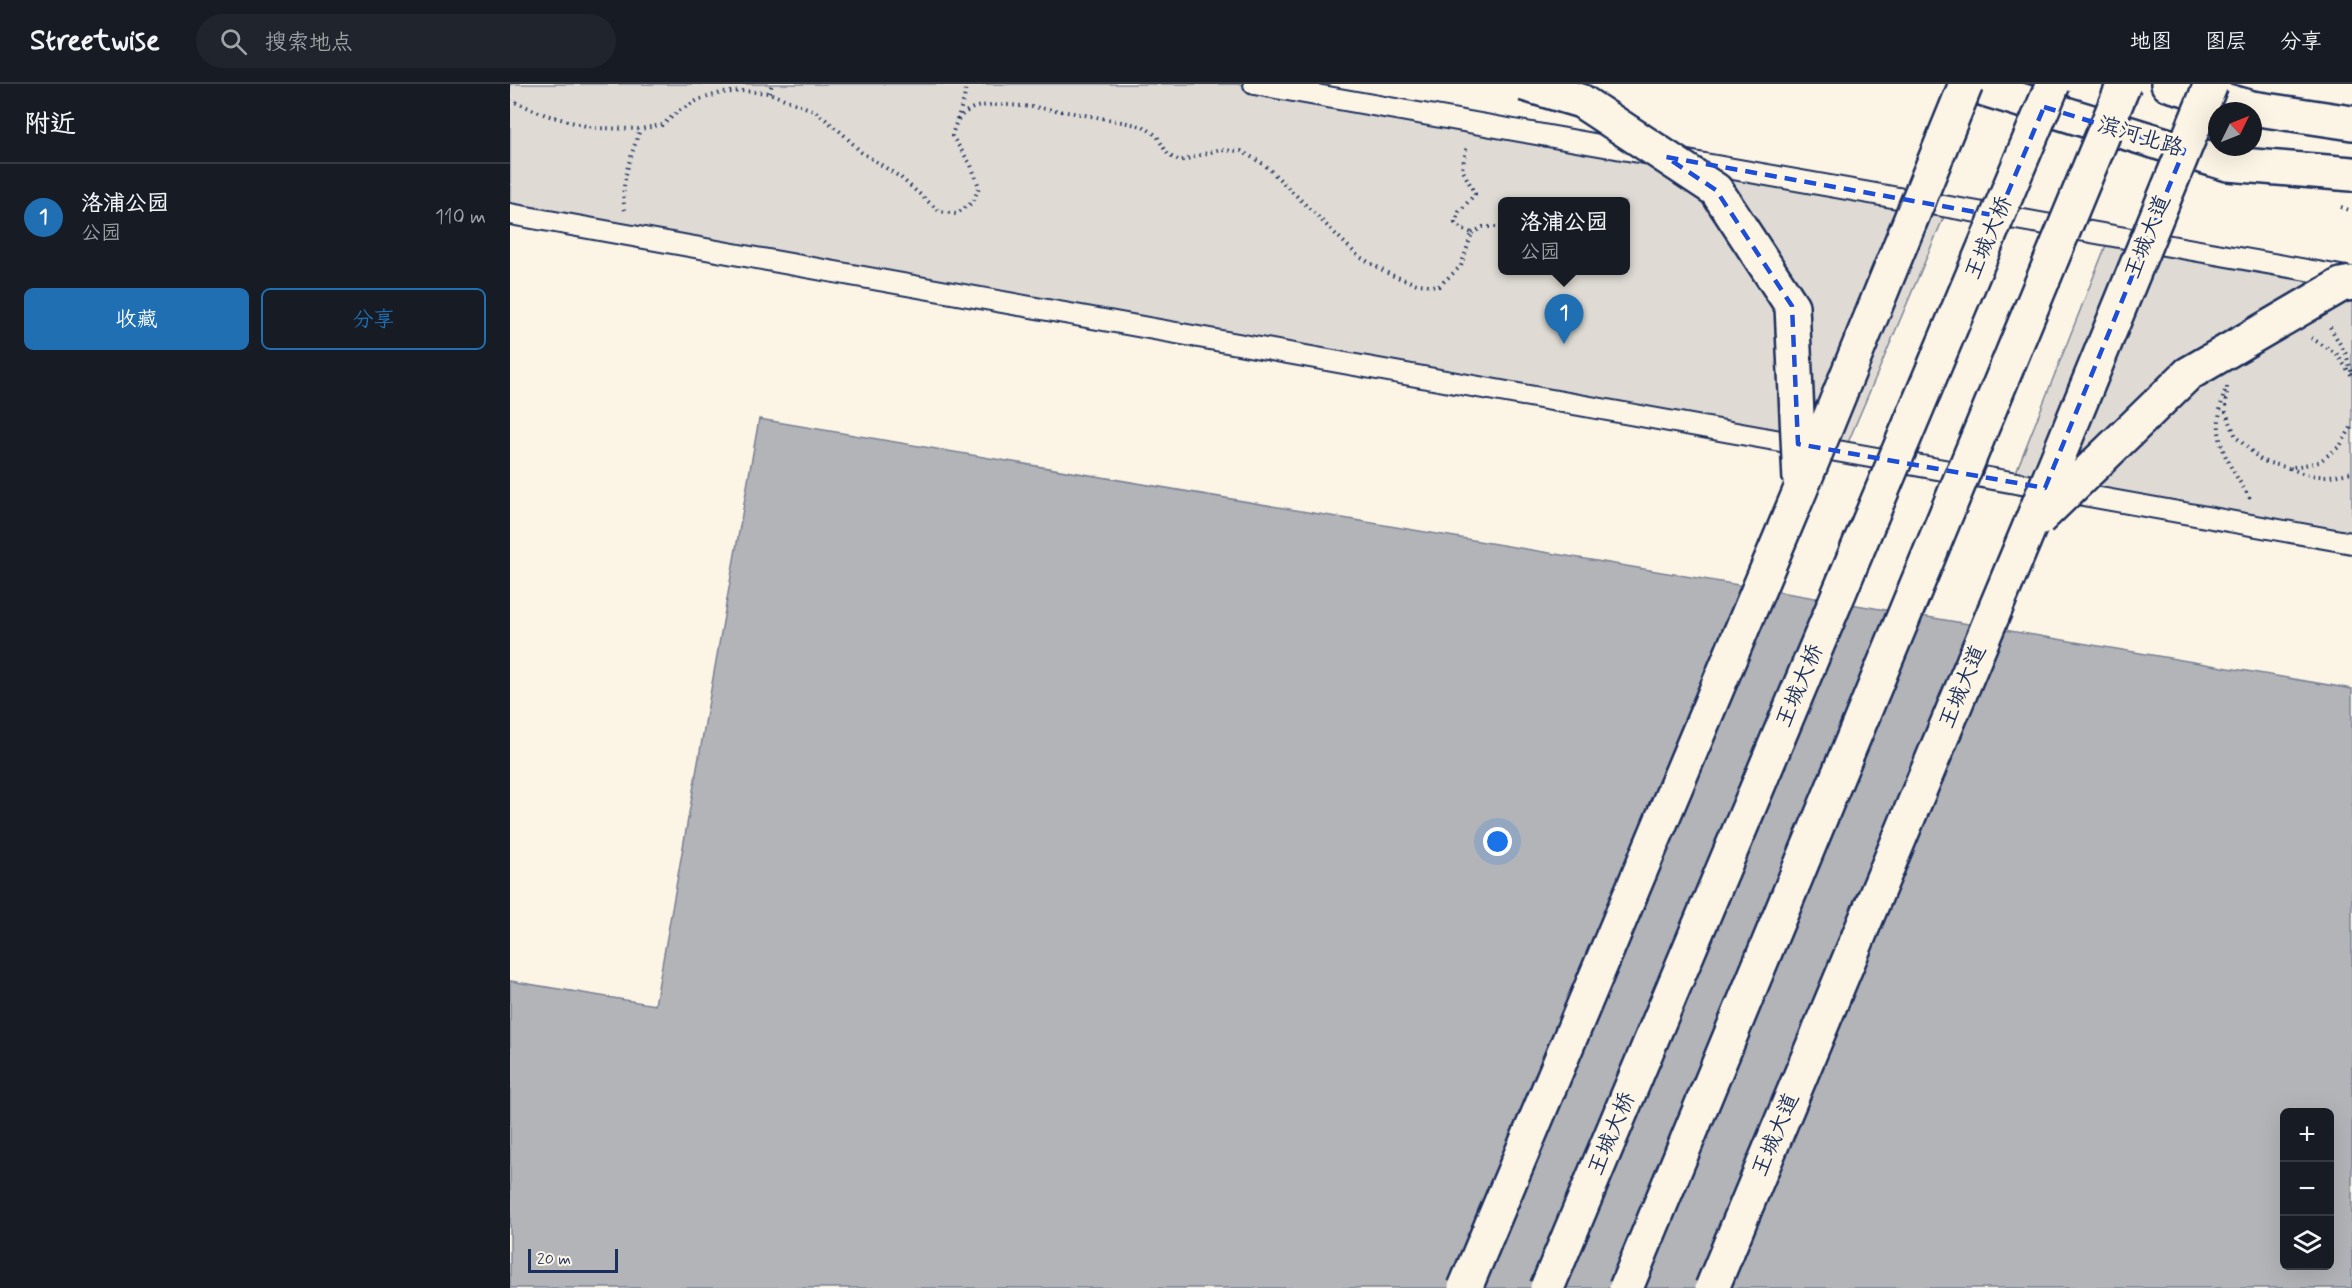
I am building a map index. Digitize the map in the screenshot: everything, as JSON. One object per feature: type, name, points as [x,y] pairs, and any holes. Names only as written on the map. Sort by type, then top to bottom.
[{"type":"main road","points":[[1524,84],[1581,101],[1716,190],[1792,306],[1800,491]]},
{"type":"main road","points":[[1466,1288],[1800,491],[1967,84]]},
{"type":"main road","name":"滨河北路","points":[[1967,84],[2208,149]]},
{"type":"main road","name":"王城大桥","points":[[1547,1288],[2053,84]]},
{"type":"main road","points":[[1626,1288],[2124,84]]},
{"type":"main road","points":[[2168,84],[2352,123]]},
{"type":"main road","name":"王城大道","points":[[1712,1288],[2029,528],[2211,84]]},
{"type":"main road","name":"滨河北路","points":[[2237,156],[2352,174]]},
{"type":"main road","points":[[2029,528],[2188,374],[2352,280]]},
{"type":"street","points":[[1254,84],[2352,280]]},
{"type":"street","points":[[510,214],[2352,543]]},
{"type":"path","points":[[769,93],[772,84]]},
{"type":"path","points":[[510,100],[546,115],[593,128],[640,129],[662,125],[679,111],[698,100],[721,93],[744,90],[769,93],[815,111],[843,133],[861,152],[900,177],[939,211],[956,214],[973,202],[979,187],[971,165],[952,136],[964,99],[966,84]]},
{"type":"path","points":[[956,121],[970,109],[997,104],[1020,106],[1143,126],[1157,136],[1168,155],[1180,161],[1218,150],[1242,151],[1265,165],[1358,256],[1391,275],[1417,284],[1439,286],[1461,266],[1472,232]]},
{"type":"path","points":[[1472,123],[1462,169],[1475,194],[1459,212],[1455,223],[1463,230],[1472,232],[1483,227],[1498,227]]},
{"type":"path","points":[[630,236],[623,201],[627,170],[640,129]]},
{"type":"path","points":[[2277,530],[2256,507],[2228,464],[2220,440],[2218,412],[2228,384],[2226,412],[2236,437],[2262,461],[2319,477],[2352,472]]},
{"type":"path","points":[[2289,468],[2319,462],[2340,446],[2352,427]]},
{"type":"highlighted area","points":[[2044,107],[2184,150],[2045,488],[1798,444],[1792,306],[1716,190],[1666,157],[1998,216]]},
{"type":"shaded area","points":[[510,84],[1254,84],[1948,207],[1844,452],[510,214]]},
{"type":"shaded area","points":[[2110,235],[2352,278],[2352,543],[2012,482]]},
{"type":"shaded area","points":[[759,419],[2352,689],[2352,1288],[510,1288],[510,981],[655,1005]]},
{"type":"place","name":"洛浦公园","points":[[1564,344]]}]
